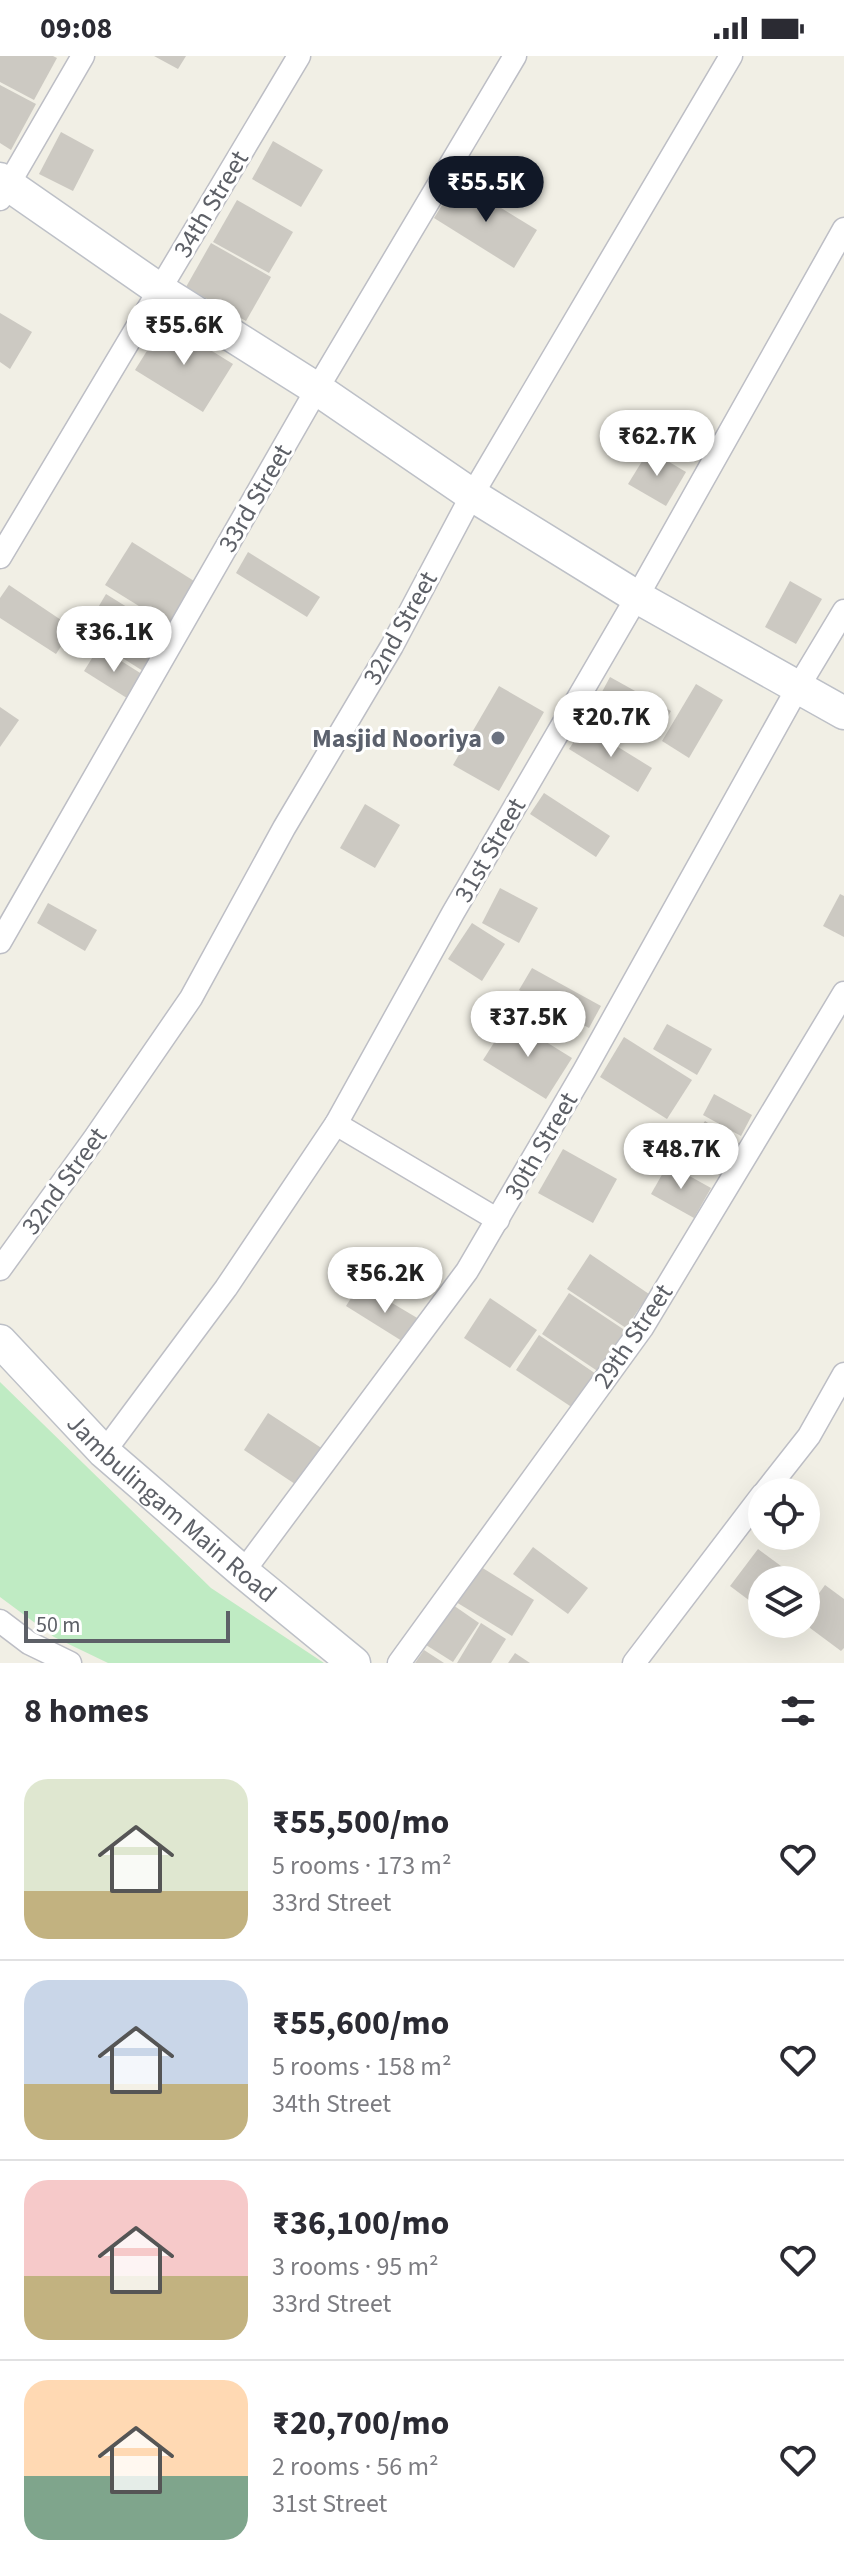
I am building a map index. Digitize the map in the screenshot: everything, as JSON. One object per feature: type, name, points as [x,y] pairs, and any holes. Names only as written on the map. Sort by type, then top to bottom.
[{"type":"street","points":[[83,56],[3,187],[317,389],[472,495],[637,597],[844,713]]},
{"type":"street","name":"34th Street","points":[[0,557],[299,56]]},
{"type":"street","name":"33rd Street","points":[[0,942],[317,389],[515,56]]},
{"type":"street","name":"32nd Street","points":[[0,1269],[191,998],[284,828],[392,646],[472,495],[731,56]]},
{"type":"street","name":"31st Street","points":[[104,1452],[226,1288],[336,1124],[453,913],[637,597],[844,229]]},
{"type":"street","name":"30th Street","points":[[243,1572],[467,1271],[844,611]]},
{"type":"street","name":"29th Street","points":[[399,1663],[642,1328],[844,993]]},
{"type":"street","points":[[336,1124],[498,1220]]},
{"type":"street","name":"Jambulingam Main Road","points":[[0,1341],[104,1452],[354,1663]]},
{"type":"street","points":[[776,1478],[809,1436],[844,1374]]},
{"type":"street","points":[[634,1663],[748,1514]]},
{"type":"street","points":[[0,1621],[29,1643],[70,1663]]},
{"type":"green space","points":[[0,1382],[211,1588],[324,1663],[108,1663],[54,1637],[0,1597]]},
{"type":"building","points":[[0,56],[57,58],[34,100],[0,82]]},
{"type":"building","points":[[154,56],[186,56],[178,69]]},
{"type":"building","points":[[0,85],[36,104],[11,150],[0,143]]},
{"type":"building","points":[[61,132],[94,150],[73,191],[39,174]]},
{"type":"building","points":[[273,141],[323,170],[301,207],[252,179]]},
{"type":"building","points":[[457,181],[537,230],[514,268],[434,218]]},
{"type":"building","points":[[237,200],[293,232],[269,273],[213,242]]},
{"type":"building","points":[[211,243],[271,277],[246,321],[186,287]]},
{"type":"building","points":[[0,313],[32,332],[10,369],[0,362]]},
{"type":"building","points":[[165,322],[233,364],[203,412],[135,370]]},
{"type":"building","points":[[649,450],[686,472],[666,506],[628,484]]},
{"type":"building","points":[[132,542],[202,586],[176,629],[105,585]]},
{"type":"building","points":[[248,552],[320,597],[307,617],[236,573]]},
{"type":"building","points":[[790,581],[822,599],[796,644],[765,627]]},
{"type":"building","points":[[9,585],[73,628],[56,654],[0,618],[0,598]]},
{"type":"building","points":[[106,594],[167,632],[143,671],[83,633]]},
{"type":"building","points":[[99,647],[145,676],[130,700],[84,671]]},
{"type":"building","points":[[610,677],[671,711],[657,737],[596,703]]},
{"type":"building","points":[[696,684],[723,700],[689,758],[662,741]]},
{"type":"building","name":"Masjid Nooriya","points":[[499,686],[544,712],[499,791],[453,765]]},
{"type":"building","points":[[0,707],[19,720],[0,747]]},
{"type":"building","points":[[584,726],[652,768],[638,792],[569,749]]},
{"type":"building","points":[[544,793],[610,836],[596,857],[530,814]]},
{"type":"building","points":[[365,804],[400,825],[375,868],[340,848]]},
{"type":"building","points":[[500,888],[538,908],[519,943],[482,923]]},
{"type":"building","points":[[840,894],[844,896],[844,937],[823,926]]},
{"type":"building","points":[[48,903],[97,930],[85,951],[37,923]]},
{"type":"building","points":[[472,923],[505,944],[482,981],[448,959]]},
{"type":"building","points":[[532,968],[601,1006],[589,1028],[519,990]]},
{"type":"building","points":[[509,1019],[572,1058],[546,1099],[483,1060]]},
{"type":"building","points":[[667,1024],[712,1049],[697,1075],[653,1049]]},
{"type":"building","points":[[624,1037],[692,1080],[667,1119],[600,1077]]},
{"type":"building","points":[[714,1094],[752,1115],[741,1136],[703,1115]]},
{"type":"building","points":[[705,1121],[741,1145],[730,1163],[693,1139]]},
{"type":"building","points":[[563,1149],[617,1179],[593,1223],[538,1193]]},
{"type":"building","points":[[668,1164],[711,1188],[694,1218],[651,1194]]},
{"type":"building","points":[[590,1254],[649,1294],[626,1328],[567,1289]]},
{"type":"building","points":[[360,1284],[424,1322],[410,1346],[346,1306]]},
{"type":"building","points":[[569,1293],[626,1331],[599,1372],[542,1334]]},
{"type":"building","points":[[490,1298],[537,1330],[510,1368],[464,1338]]},
{"type":"building","points":[[539,1335],[599,1376],[576,1410],[516,1370]]},
{"type":"building","points":[[268,1413],[326,1451],[301,1488],[244,1450]]},
{"type":"building","points":[[533,1547],[588,1588],[568,1614],[513,1574]]},
{"type":"building","points":[[757,1550],[781,1566],[748,1566],[748,1600],[730,1586]]},
{"type":"building","points":[[473,1562],[534,1600],[512,1636],[451,1599]]},
{"type":"building","points":[[825,1585],[844,1599],[844,1648],[841,1651],[820,1635],[820,1592]]},
{"type":"building","points":[[453,1605],[479,1623],[453,1662],[426,1645]]},
{"type":"building","points":[[481,1623],[506,1639],[491,1663],[457,1663]]},
{"type":"building","points":[[424,1650],[444,1663],[415,1663]]},
{"type":"building","points":[[515,1653],[530,1663],[508,1663]]},
{"type":"place","name":"Masjid Nooriya","points":[[498,738]]}]
